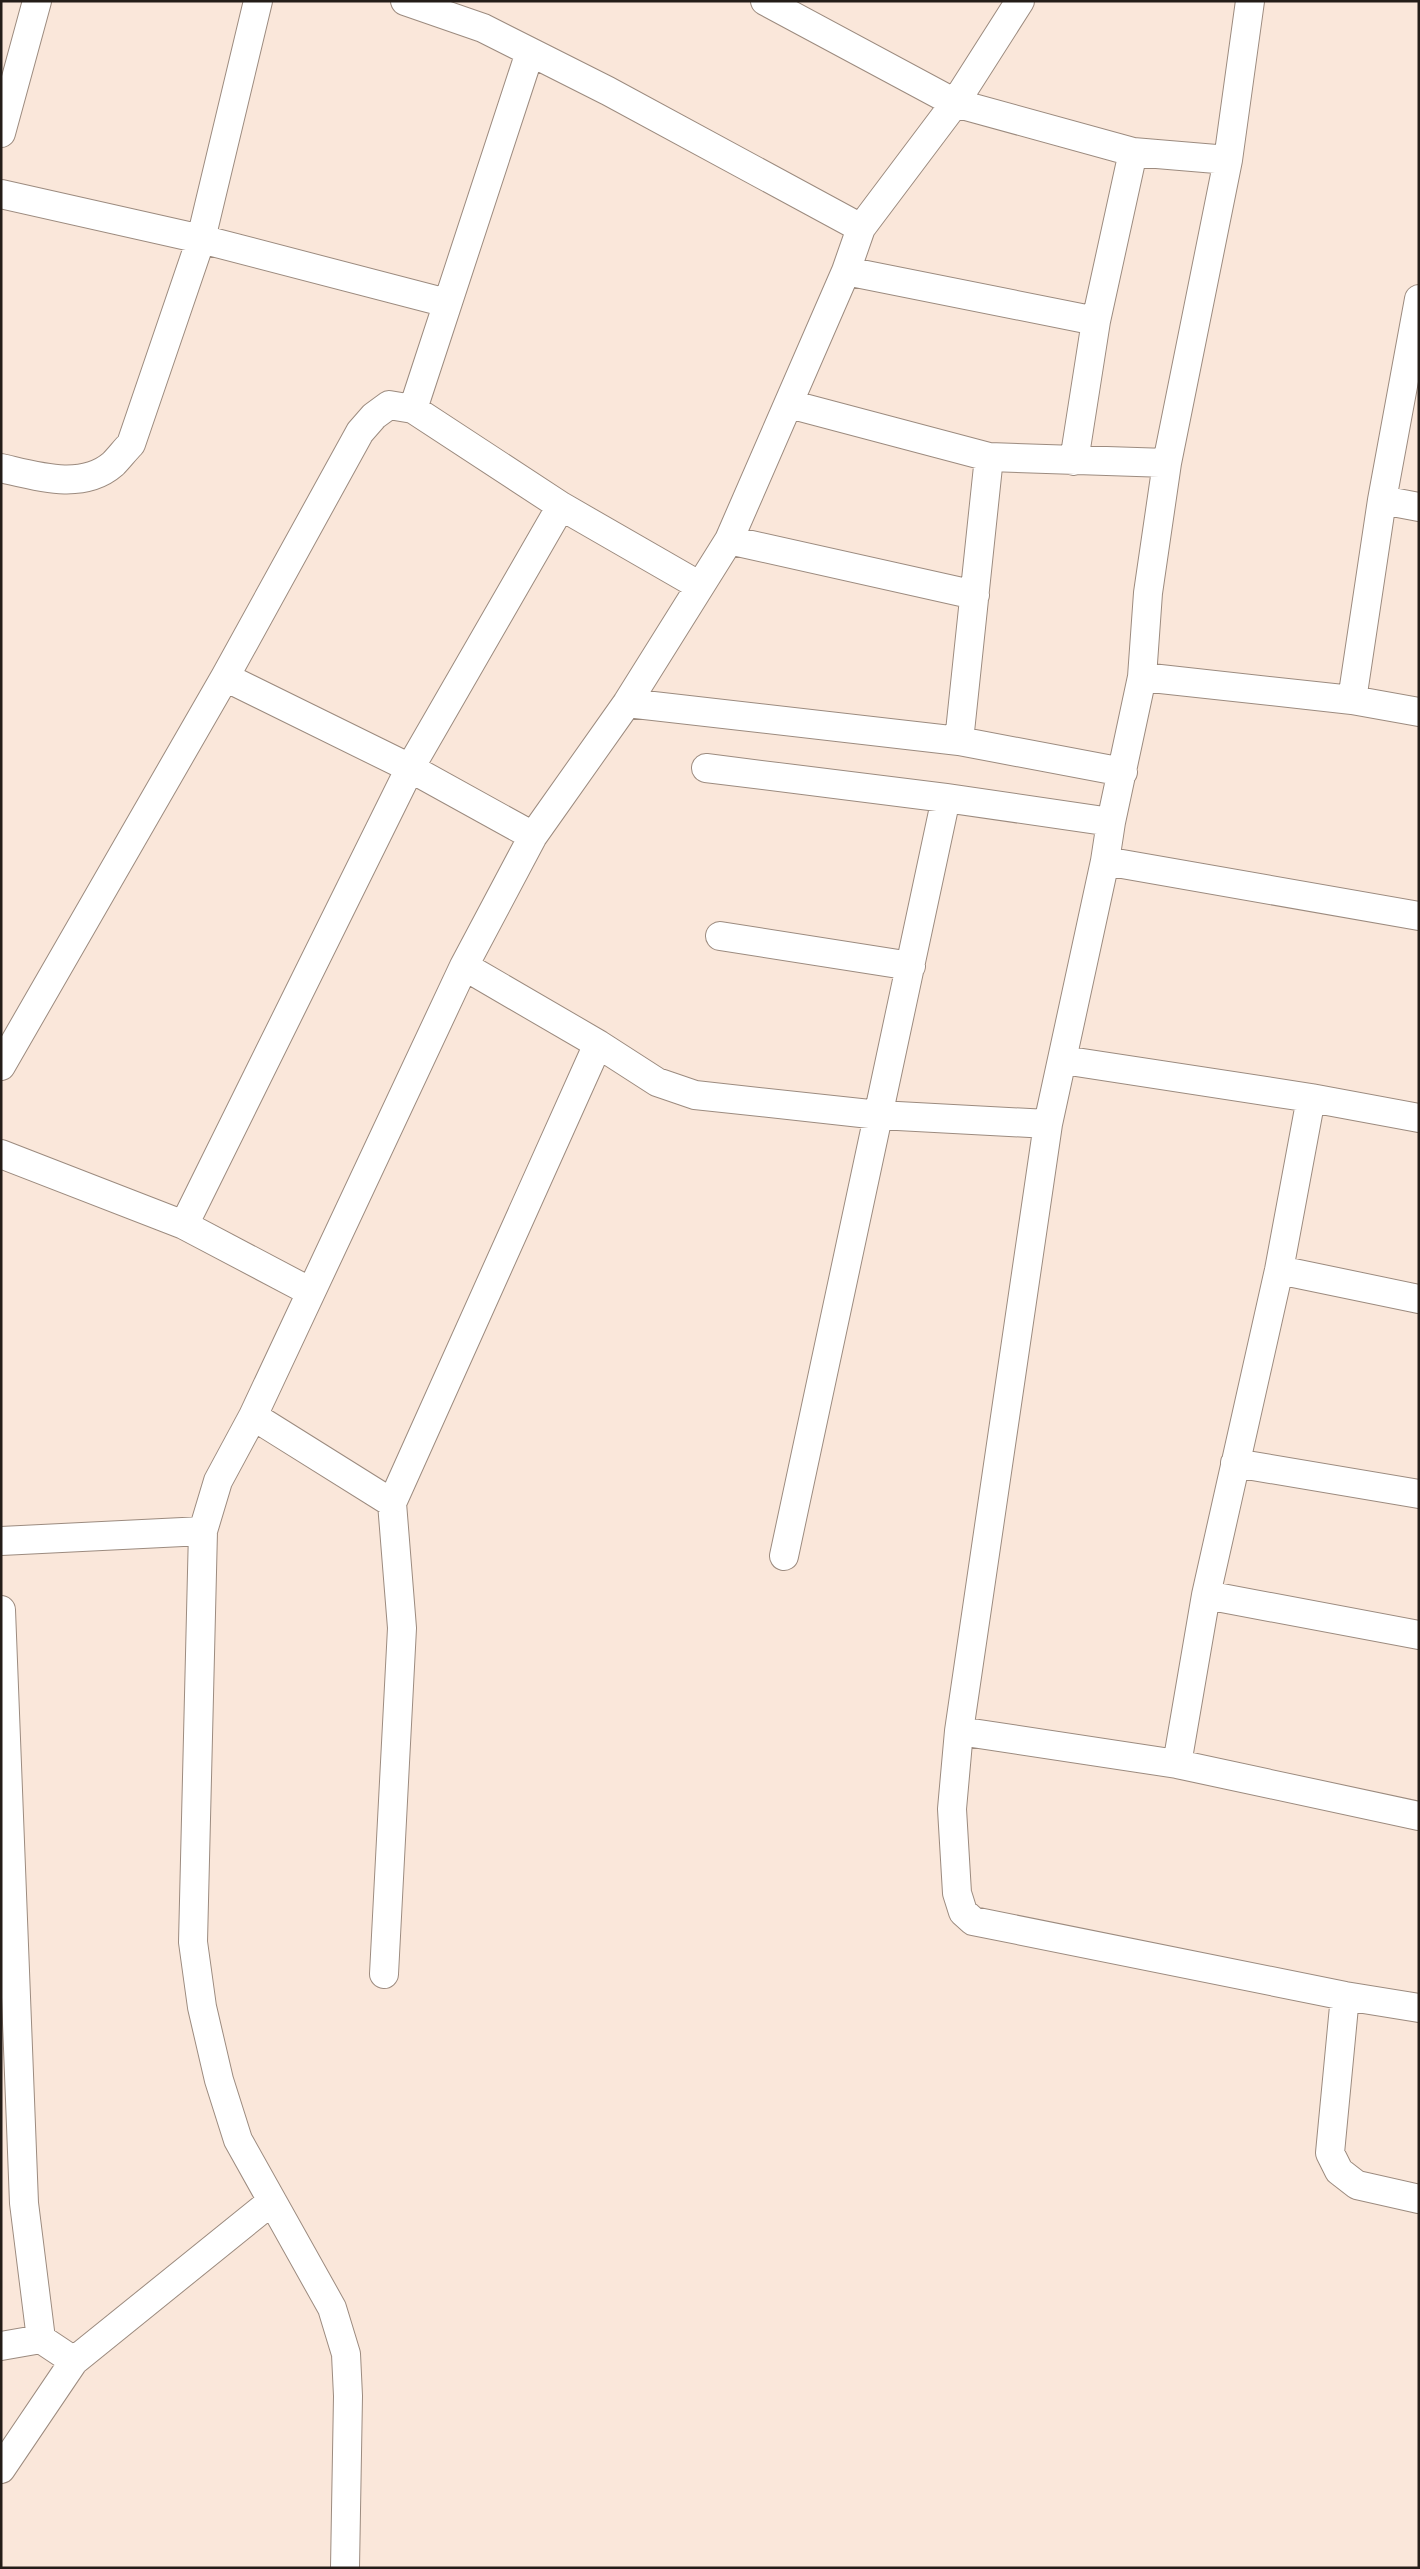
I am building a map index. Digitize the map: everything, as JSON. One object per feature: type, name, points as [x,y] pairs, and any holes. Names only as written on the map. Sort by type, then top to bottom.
[{"type":"street","points":[[1,133],[37,1]]},
{"type":"street","points":[[1,468],[60,480],[89,477],[112,465],[130,444],[201,239],[258,1]]},
{"type":"street","points":[[405,1],[483,28],[608,92],[862,228]]},
{"type":"street","points":[[765,1],[955,103],[1133,152],[1228,160]]},
{"type":"street","points":[[345,2568],[348,2396],[346,2354],[332,2308],[238,2140],[219,2080],[202,2007],[193,1942],[202,1531],[218,1481],[311,1292],[464,966],[533,836],[627,703],[729,540],[846,271],[862,228],[955,103],[1020,1]]},
{"type":"street","points":[[1250,1],[1228,160],[1166,463],[1148,594],[1142,677],[1111,822],[1105,861],[1048,1124],[959,1731],[952,1808],[957,1892],[963,1912],[973,1921],[1345,1996],[1419,2008]]},
{"type":"street","points":[[413,409],[530,52]]},
{"type":"street","points":[[1074,461],[1096,321],[1133,152]]},
{"type":"street","points":[[1,194],[201,239],[447,303]]},
{"type":"street","points":[[846,271],[1096,321]]},
{"type":"street","points":[[1352,700],[1382,500],[1416,330],[1419,299]]},
{"type":"street","points":[[789,404],[989,457],[1166,463]]},
{"type":"street","points":[[1,1066],[225,676],[360,432],[374,416],[389,405],[413,409],[560,506],[700,586]]},
{"type":"street","points":[[959,741],[989,457]]},
{"type":"street","points":[[1382,500],[1419,508]]},
{"type":"street","points":[[184,1225],[410,768],[560,506]]},
{"type":"street","points":[[729,540],[975,595]]},
{"type":"street","points":[[225,676],[410,768],[533,836]]},
{"type":"street","points":[[1142,677],[1352,700],[1419,712]]},
{"type":"street","points":[[627,703],[959,741],[1123,772]]},
{"type":"street","points":[[706,768],[946,798],[1111,822]]},
{"type":"street","points":[[784,1556],[880,1115],[946,798]]},
{"type":"street","points":[[1105,861],[1419,916]]},
{"type":"street","points":[[720,936],[911,966]]},
{"type":"street","points":[[464,966],[598,1044],[657,1082],[695,1095],[880,1115],[1048,1124]]},
{"type":"street","points":[[384,1974],[402,1628],[392,1503],[598,1044]]},
{"type":"street","points":[[1063,1060],[1311,1098],[1419,1118]]},
{"type":"street","points":[[1177,1764],[1206,1595],[1279,1270],[1311,1098]]},
{"type":"street","points":[[1,1154],[184,1225],[311,1292]]},
{"type":"street","points":[[1279,1270],[1419,1299]]},
{"type":"street","points":[[246,1427],[392,1503]]},
{"type":"street","points":[[1235,1463],[1419,1494]]},
{"type":"street","points":[[1,1542],[202,1531]]},
{"type":"street","points":[[1206,1595],[1419,1635]]},
{"type":"street","points":[[1,1610],[24,2203],[41,2339]]},
{"type":"street","points":[[959,1731],[1177,1764],[1419,1816]]},
{"type":"street","points":[[1345,1996],[1330,2153],[1339,2172],[1357,2185],[1419,2199]]},
{"type":"street","points":[[1,2469],[74,2361],[272,2201]]},
{"type":"street","points":[[1,2346],[41,2339],[74,2361]]}]
